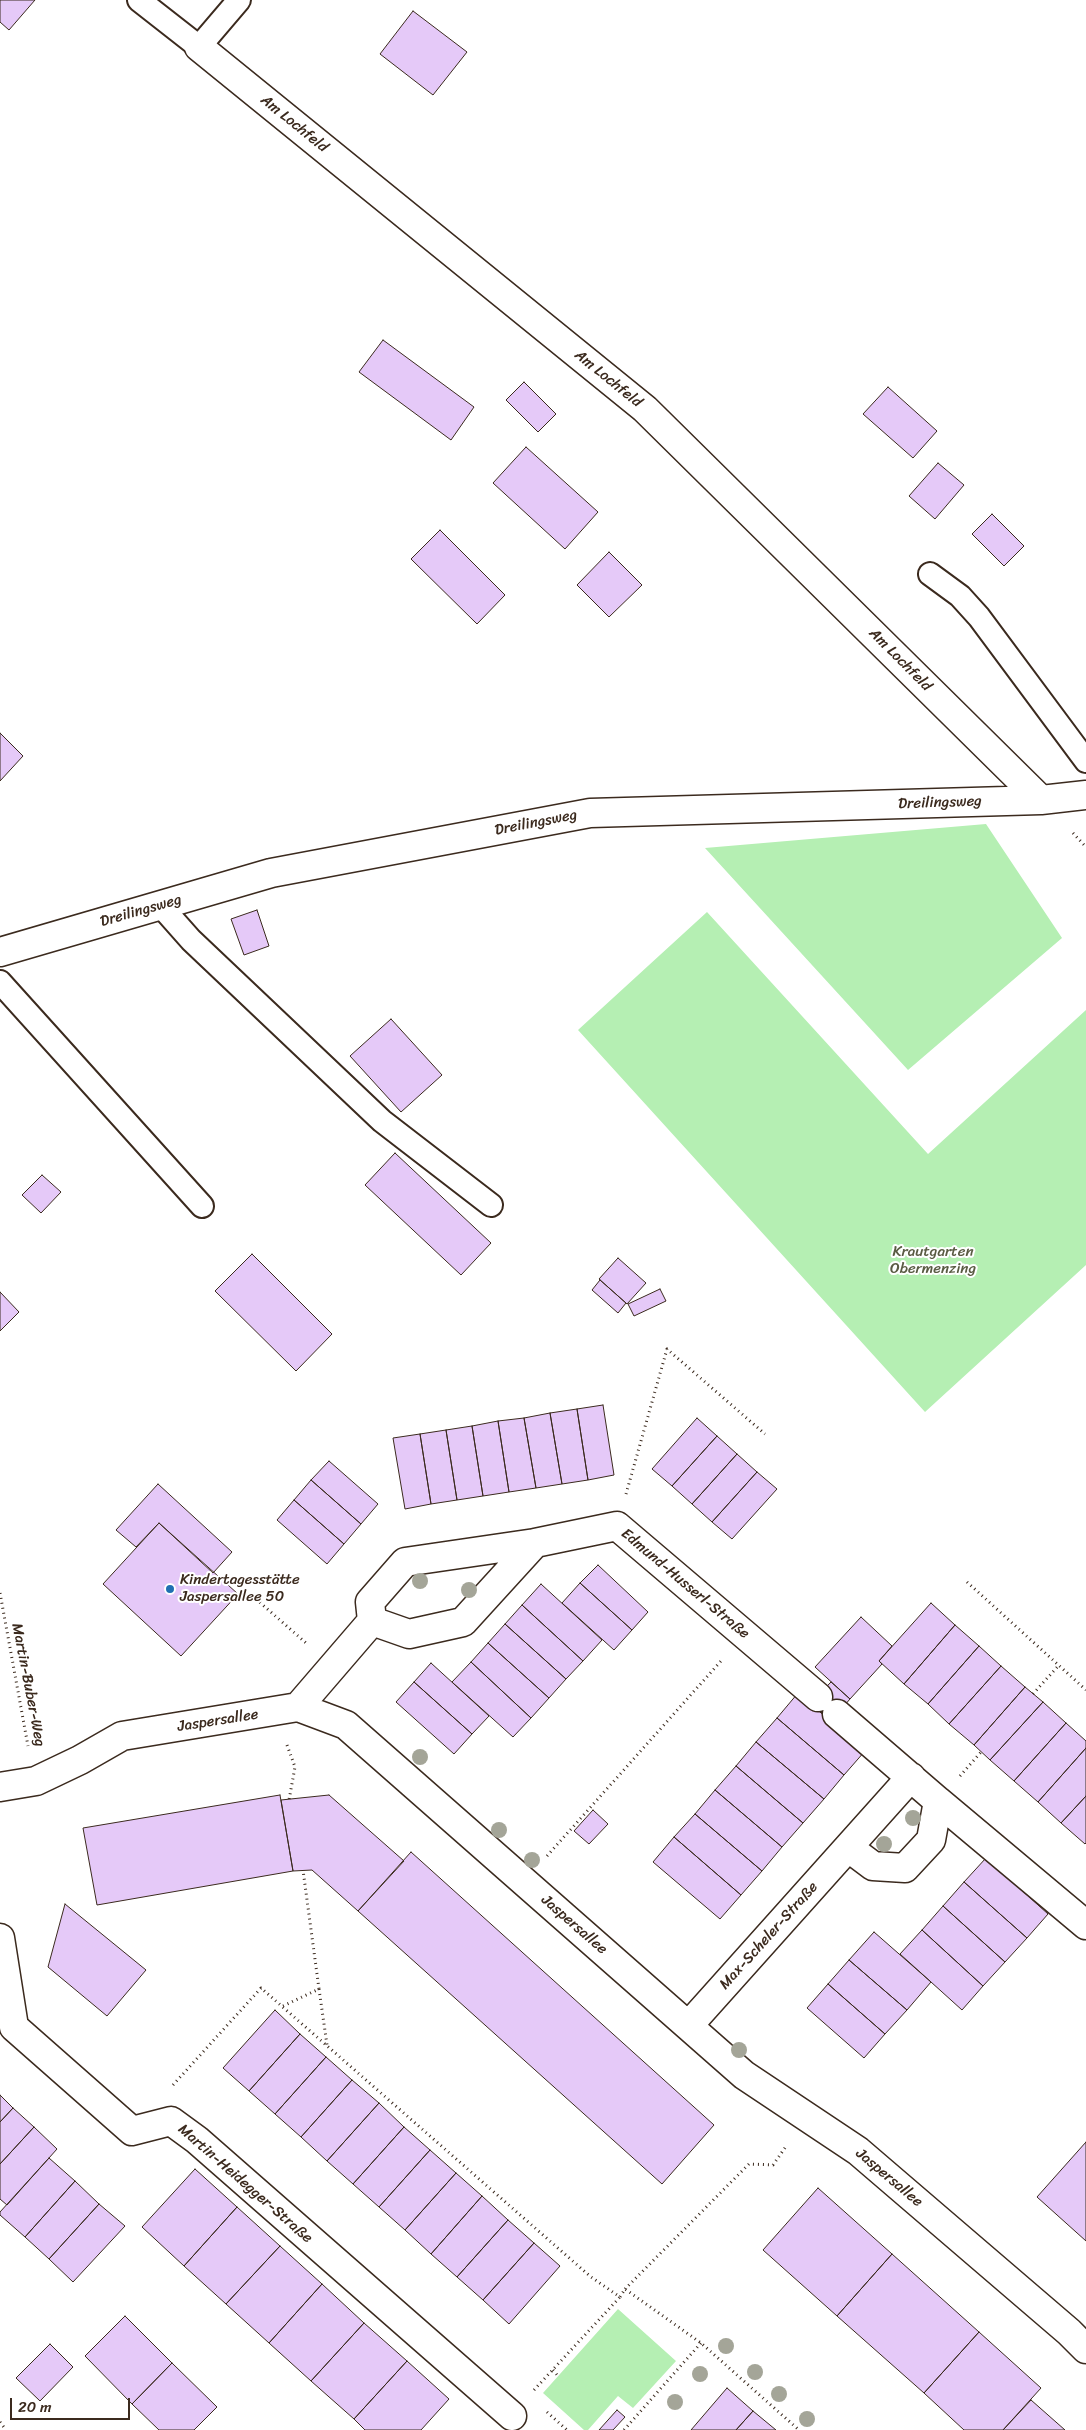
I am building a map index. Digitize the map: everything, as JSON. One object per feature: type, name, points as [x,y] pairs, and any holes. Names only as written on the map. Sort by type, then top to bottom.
[{"type":"street","name":"Am Lochfeld","points":[[199,47],[645,409],[1041,800]]},
{"type":"street","name":"Dreilingsweg","points":[[0,952],[271,874],[590,812],[1041,800],[1086,795]]},
{"type":"street","name":"Edmund-Husserl-Straße","points":[[372,1621],[370,1602],[406,1562],[535,1543],[617,1526],[911,1777]]},
{"type":"street","points":[[298,1708],[372,1621],[409,1634],[463,1622],[535,1543]]},
{"type":"street","name":"Jaspersallee","points":[[0,1787],[36,1781],[80,1760],[122,1736],[298,1708],[346,1725],[744,2075],[858,2151],[1069,2332],[1086,2349]]},
{"type":"street","points":[[911,1777],[1086,1925]]},
{"type":"street","name":"Max-Scheler-Straße","points":[[689,2025],[850,1848],[911,1777]]},
{"type":"street","points":[[850,1848],[873,1866],[905,1868],[931,1840],[938,1801]]},
{"type":"street","name":"Martin-Heidegger-Straße","points":[[0,1938],[14,2027],[132,2131],[171,2120],[512,2416]]},
{"type":"lane","name":"Am Lochfeld","points":[[139,0],[199,47]]},
{"type":"lane","points":[[199,47],[239,0]]},
{"type":"lane","points":[[930,574],[960,596],[979,618],[1086,761]]},
{"type":"lane","points":[[160,906],[191,940],[382,1121],[491,1205]]},
{"type":"lane","points":[[0,982],[202,1206]]},
{"type":"path","points":[[617,1526],[667,1349],[764,1434]]},
{"type":"path","points":[[967,1582],[1086,1690]]},
{"type":"path","name":"Martin-Buber-Weg","points":[[0,1593],[19,1708],[36,1781]]},
{"type":"path","points":[[256,1600],[333,1667]]},
{"type":"path","points":[[524,1881],[744,1634]]},
{"type":"path","points":[[1033,1694],[1058,1665]]},
{"type":"path","points":[[289,1800],[295,1767]]},
{"type":"path","points":[[303,1870],[327,2045]]},
{"type":"path","points":[[170,2088],[261,1988],[591,2278],[620,2297]]},
{"type":"path","points":[[282,2006],[319,1989]]},
{"type":"path","points":[[512,2416],[620,2297],[625,2289],[750,2164],[773,2165],[808,2117]]},
{"type":"path","points":[[625,2289],[700,2343],[799,2430]]},
{"type":"path","points":[[624,2430],[700,2343]]},
{"type":"path","points":[[552,2370],[558,2376]]},
{"type":"path","points":[[0,2422],[6,2430]]},
{"type":"green space","points":[[986,824],[1062,938],[908,1070],[705,848]]},
{"type":"green space","name":"Krautgarten Obermenzing","points":[[707,912],[928,1154],[1086,1010],[1086,1265],[925,1412],[578,1030]]},
{"type":"green space","points":[[618,2309],[676,2361],[633,2408],[618,2396],[588,2430],[584,2430],[543,2393]]},
{"type":"building","points":[[0,0],[35,0],[9,30],[0,22]]},
{"type":"building","points":[[413,11],[467,52],[433,95],[380,54]]},
{"type":"building","points":[[383,340],[474,407],[451,440],[359,372]]},
{"type":"building","points":[[524,382],[556,414],[538,432],[506,400]]},
{"type":"building","points":[[888,387],[937,431],[913,458],[863,414]]},
{"type":"building","points":[[526,447],[598,512],[565,549],[493,483]]},
{"type":"building","points":[[938,463],[964,485],[935,519],[909,496]]},
{"type":"building","points":[[992,514],[1024,546],[1004,566],[972,534]]},
{"type":"building","points":[[440,530],[505,595],[477,624],[411,559]]},
{"type":"building","points":[[609,552],[642,585],[609,617],[577,585]]},
{"type":"building","points":[[0,733],[23,756],[0,781]]},
{"type":"building","points":[[257,910],[269,946],[244,955],[231,919]]},
{"type":"building","points":[[391,1019],[442,1075],[401,1112],[350,1056]]},
{"type":"building","points":[[395,1153],[491,1243],[461,1275],[365,1185]]},
{"type":"building","points":[[42,1175],[61,1192],[41,1213],[22,1195]]},
{"type":"building","points":[[252,1254],[332,1334],[296,1371],[215,1291]]},
{"type":"building","points":[[618,1258],[646,1283],[627,1304],[599,1279]]},
{"type":"building","points":[[600,1280],[626,1303],[618,1313],[592,1290]]},
{"type":"building","points":[[660,1289],[666,1301],[634,1316],[628,1304]]},
{"type":"building","points":[[0,1292],[19,1312],[0,1331]]},
{"type":"building","points":[[603,1405],[614,1475],[588,1480],[577,1409]]},
{"type":"building","points":[[577,1409],[588,1480],[562,1484],[550,1413]]},
{"type":"building","points":[[550,1413],[562,1484],[536,1488],[524,1418]]},
{"type":"building","points":[[524,1418],[536,1488],[509,1492],[498,1421]]},
{"type":"building","points":[[697,1418],[717,1436],[672,1486],[652,1469]]},
{"type":"building","points":[[498,1421],[509,1492],[483,1496],[472,1426]]},
{"type":"building","points":[[472,1426],[483,1496],[457,1500],[446,1430]]},
{"type":"building","points":[[446,1430],[457,1500],[431,1504],[420,1434]]},
{"type":"building","points":[[420,1434],[431,1504],[405,1509],[393,1438]]},
{"type":"building","points":[[717,1436],[737,1454],[692,1504],[672,1486]]},
{"type":"building","points":[[737,1454],[757,1472],[712,1522],[692,1504]]},
{"type":"building","points":[[329,1461],[378,1504],[361,1524],[311,1480]]},
{"type":"building","points":[[757,1472],[777,1489],[732,1539],[712,1522]]},
{"type":"building","points":[[311,1480],[361,1524],[344,1544],[294,1500]]},
{"type":"building","points":[[158,1484],[232,1552],[213,1573],[159,1523],[136,1547],[116,1530]]},
{"type":"building","points":[[294,1500],[344,1544],[327,1564],[277,1520]]},
{"type":"building","name":"Kindertagesstätte Jaspersallee 50","points":[[159,1523],[238,1594],[181,1656],[103,1584]]},
{"type":"building","points":[[598,1565],[648,1612],[632,1630],[580,1583]]},
{"type":"building","points":[[580,1583],[632,1630],[614,1650],[562,1603]]},
{"type":"building","points":[[541,1584],[602,1640],[583,1661],[522,1605]]},
{"type":"building","points":[[931,1603],[955,1625],[904,1684],[879,1661]]},
{"type":"building","points":[[522,1605],[583,1661],[566,1679],[505,1624]]},
{"type":"building","points":[[861,1617],[892,1646],[879,1661],[882,1664],[850,1699],[815,1667]]},
{"type":"building","points":[[505,1624],[566,1679],[549,1698],[488,1643]]},
{"type":"building","points":[[955,1625],[979,1646],[928,1704],[904,1684]]},
{"type":"building","points":[[488,1643],[549,1698],[531,1718],[471,1662]]},
{"type":"building","points":[[979,1646],[1001,1666],[949,1724],[928,1704]]},
{"type":"building","points":[[471,1662],[531,1718],[513,1737],[452,1682]]},
{"type":"building","points":[[431,1663],[489,1716],[472,1734],[414,1682]]},
{"type":"building","points":[[1001,1666],[1025,1687],[974,1745],[949,1724]]},
{"type":"building","points":[[414,1682],[472,1734],[454,1754],[396,1702]]},
{"type":"building","points":[[831,1682],[850,1699],[831,1721],[811,1703]]},
{"type":"building","points":[[1025,1687],[1043,1702],[990,1760],[974,1745]]},
{"type":"building","points":[[798,1693],[865,1751],[844,1775],[777,1718]]},
{"type":"building","points":[[1043,1702],[1066,1723],[1014,1781],[990,1760]]},
{"type":"building","points":[[777,1718],[844,1775],[824,1799],[756,1742]]},
{"type":"building","points":[[1066,1723],[1086,1741],[1086,1748],[1038,1802],[1014,1781]]},
{"type":"building","points":[[756,1742],[824,1799],[803,1823],[736,1766]]},
{"type":"building","points":[[1086,1748],[1086,1796],[1061,1823],[1038,1802]]},
{"type":"building","points":[[736,1766],[803,1823],[782,1847],[715,1790]]},
{"type":"building","points":[[715,1790],[782,1847],[762,1871],[695,1814]]},
{"type":"building","points":[[280,1795],[293,1871],[97,1905],[83,1828]]},
{"type":"building","points":[[329,1795],[404,1861],[358,1911],[312,1870],[293,1871],[281,1800]]},
{"type":"building","points":[[1086,1796],[1086,1843],[1085,1844],[1061,1823]]},
{"type":"building","points":[[593,1810],[608,1824],[589,1844],[574,1831]]},
{"type":"building","points":[[695,1814],[762,1871],[741,1895],[674,1837]]},
{"type":"building","points":[[674,1837],[741,1895],[720,1919],[653,1862]]},
{"type":"building","points":[[411,1852],[714,2125],[662,2184],[358,1911]]},
{"type":"building","points":[[986,1858],[1048,1914],[1027,1938],[964,1882]]},
{"type":"building","points":[[964,1882],[1027,1938],[1005,1962],[943,1906]]},
{"type":"building","points":[[65,1904],[146,1970],[107,2016],[48,1967]]},
{"type":"building","points":[[943,1906],[1005,1962],[983,1986],[922,1930]]},
{"type":"building","points":[[922,1930],[983,1986],[962,2010],[900,1954]]},
{"type":"building","points":[[874,1932],[931,1982],[907,2010],[849,1960]]},
{"type":"building","points":[[849,1960],[907,2010],[885,2034],[828,1984]]},
{"type":"building","points":[[828,1984],[885,2034],[864,2058],[807,2008]]},
{"type":"building","points":[[275,2010],[300,2034],[249,2091],[223,2068]]},
{"type":"building","points":[[300,2034],[326,2057],[275,2114],[249,2091]]},
{"type":"building","points":[[326,2057],[352,2080],[301,2137],[275,2114]]},
{"type":"building","points":[[352,2080],[379,2103],[327,2161],[301,2137]]},
{"type":"building","points":[[0,2095],[13,2108],[0,2122]]},
{"type":"building","points":[[379,2103],[404,2127],[353,2184],[327,2161]]},
{"type":"building","points":[[13,2108],[34,2127],[0,2164],[0,2122]]},
{"type":"building","points":[[34,2127],[57,2149],[7,2205],[0,2199],[0,2164]]},
{"type":"building","points":[[404,2127],[430,2150],[379,2207],[353,2184]]},
{"type":"building","points":[[1086,2142],[1086,2241],[1037,2197]]},
{"type":"building","points":[[430,2150],[456,2173],[405,2230],[379,2207]]},
{"type":"building","points":[[49,2158],[75,2181],[25,2237],[0,2215],[0,2212]]},
{"type":"building","points":[[195,2169],[237,2207],[184,2266],[142,2227]]},
{"type":"building","points":[[456,2173],[482,2196],[431,2254],[405,2230]]},
{"type":"building","points":[[75,2181],[99,2204],[49,2259],[25,2237]]},
{"type":"building","points":[[818,2188],[892,2254],[837,2316],[763,2250]]},
{"type":"building","points":[[482,2196],[508,2220],[457,2277],[431,2254]]},
{"type":"building","points":[[99,2204],[125,2226],[73,2282],[49,2259]]},
{"type":"building","points":[[237,2207],[280,2246],[226,2304],[184,2266]]},
{"type":"building","points":[[508,2220],[534,2243],[483,2300],[457,2277]]},
{"type":"building","points":[[534,2243],[560,2266],[509,2324],[483,2300]]},
{"type":"building","points":[[280,2246],[322,2284],[269,2343],[226,2304]]},
{"type":"building","points":[[892,2254],[979,2332],[924,2393],[837,2316]]},
{"type":"building","points":[[322,2284],[364,2323],[311,2381],[269,2343]]},
{"type":"building","points":[[125,2316],[172,2363],[132,2404],[85,2356]]},
{"type":"building","points":[[364,2323],[407,2361],[354,2419],[311,2381]]},
{"type":"building","points":[[979,2332],[1041,2388],[1003,2430],[964,2430],[924,2393]]},
{"type":"building","points":[[50,2344],[73,2367],[40,2401],[16,2378]]},
{"type":"building","points":[[407,2361],[449,2399],[421,2430],[365,2430],[354,2419]]},
{"type":"building","points":[[172,2363],[217,2407],[194,2430],[159,2430],[132,2404]]},
{"type":"building","points":[[727,2388],[753,2411],[736,2430],[691,2430]]},
{"type":"building","points":[[1031,2400],[1065,2430],[1003,2430]]},
{"type":"building","points":[[617,2410],[625,2417],[613,2430],[599,2430]]},
{"type":"building","points":[[753,2411],[776,2430],[736,2430]]},
{"type":"place","name":"Kindertagesstätte Jaspersallee 50","points":[[170,1589]]}]
